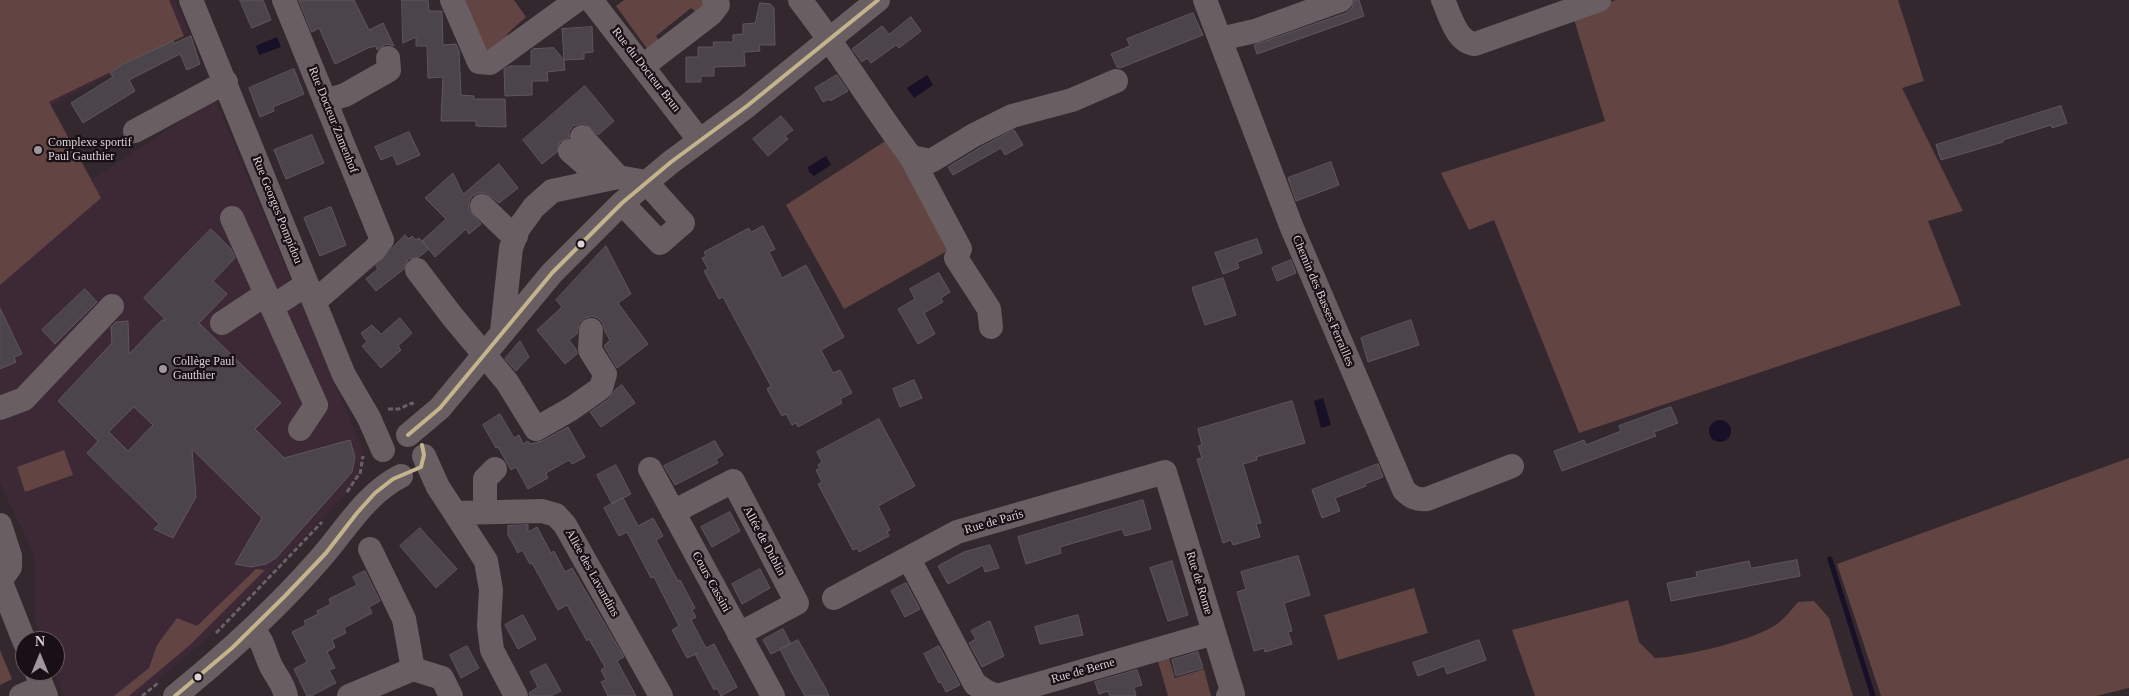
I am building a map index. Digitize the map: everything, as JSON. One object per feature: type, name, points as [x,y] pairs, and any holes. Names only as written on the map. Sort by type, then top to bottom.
[{"type":"street","name":"Rue Georges Pompidou","points":[[192,0],[344,375],[377,414],[404,454]]},
{"type":"street","name":"Rue Docteur Zamenhof","points":[[284,0],[382,240],[375,249],[311,293]]},
{"type":"street","points":[[452,0],[479,62],[490,63],[577,0]]},
{"type":"street","name":"Rue du Docteur Brun","points":[[591,0],[700,141]]},
{"type":"street","points":[[643,66],[711,14],[718,5],[714,0]]},
{"type":"street","points":[[800,0],[831,40],[911,157],[960,249],[956,258],[989,309],[991,327]]},
{"type":"street","points":[[173,691],[236,646],[320,560],[404,454],[428,407],[484,354],[558,267],[622,204],[646,182],[747,106],[831,40],[878,0]]},
{"type":"street","name":"Chemin des Basses Ferrailles","points":[[1205,0],[1292,228],[1404,490],[1418,500],[1427,499],[1512,466]]},
{"type":"street","points":[[1220,39],[1255,31],[1341,0]]},
{"type":"street","points":[[1443,0],[1459,35],[1468,43],[1475,44],[1599,0]]},
{"type":"street","points":[[325,102],[345,95],[389,70],[388,58]]},
{"type":"street","points":[[911,157],[931,161],[974,135],[1012,116],[1072,100],[1116,81]]},
{"type":"street","points":[[135,131],[226,82]]},
{"type":"street","points":[[576,144],[607,179]]},
{"type":"street","points":[[502,331],[511,248],[516,236],[534,207],[552,191],[607,179],[646,182],[683,223],[660,243],[622,204]]},
{"type":"street","points":[[482,206],[516,236]]},
{"type":"street","points":[[232,218],[316,405],[300,429]]},
{"type":"street","points":[[417,270],[517,395],[536,429],[571,409],[600,388],[604,374],[590,350],[591,330]]},
{"type":"street","points":[[222,323],[269,300],[311,293]]},
{"type":"street","points":[[0,408],[24,399],[112,306]]},
{"type":"street","points":[[404,454],[438,487],[486,561],[491,590],[490,626],[492,650],[516,696]]},
{"type":"street","points":[[485,512],[485,479],[494,469]]},
{"type":"street","name":"Cours Cassini","points":[[650,469],[773,696]]},
{"type":"street","name":"Rue de Paris","points":[[834,598],[957,532],[1165,472]]},
{"type":"street","name":"Rue de Rome","points":[[1165,472],[1214,634],[1230,695]]},
{"type":"street","name":"Allée de Dublin","points":[[673,512],[733,481],[797,603],[739,634]]},
{"type":"street","name":"Allée des Lavandins","points":[[455,513],[542,511],[556,516],[565,525],[661,696]]},
{"type":"street","points":[[0,525],[10,556],[10,567],[0,580],[20,631]]},
{"type":"street","points":[[370,549],[404,619],[413,670]]},
{"type":"street","name":"Rue de Berne","points":[[909,559],[975,684],[997,696],[1214,634]]},
{"type":"street","points":[[252,630],[262,640],[272,668],[283,684],[286,696]]},
{"type":"street","points":[[236,646],[243,655],[272,668]]},
{"type":"street","points":[[349,696],[413,670],[442,678],[451,696]]},
{"type":"path","points":[[377,414],[399,409],[412,403],[428,407]]},
{"type":"path","points":[[345,494],[359,474]]},
{"type":"path","points":[[210,638],[322,521]]},
{"type":"path","points":[[142,696],[173,691]]},
{"type":"shaded area","name":"Collège Paul Gauthier","points":[[0,0],[175,0],[190,33],[52,105],[92,179],[215,99],[363,450],[354,486],[200,645],[138,696],[64,696],[58,681],[65,681],[65,631],[39,631],[35,622],[35,557],[0,483]]},
{"type":"shaded area","name":"Complexe sportif Paul Gauthier","points":[[0,0],[169,0],[184,36],[49,102],[101,198],[0,285]]},
{"type":"shaded area","points":[[464,0],[514,0],[526,17],[508,33],[503,51],[493,54],[484,48]]},
{"type":"shaded area","points":[[624,0],[705,0],[708,5],[698,14],[691,8],[656,36],[661,43],[648,50],[616,6]]},
{"type":"shaded area","points":[[1616,0],[1898,0],[1924,81],[1902,88],[1963,211],[1928,221],[1961,305],[1579,433],[1494,220],[1469,230],[1441,173],[1605,121],[1573,16]]},
{"type":"shaded area","points":[[277,37],[281,47],[259,55],[256,46]]},
{"type":"shaded area","points":[[927,75],[933,85],[914,98],[907,88]]},
{"type":"shaded area","points":[[890,138],[956,246],[844,309],[786,205]]},
{"type":"shaded area","points":[[826,156],[831,165],[814,176],[809,172],[808,167]]},
{"type":"shaded area","points":[[1323,398],[1331,425],[1321,428],[1314,401]]},
{"type":"shaded area","points":[[1720,420],[1728,423],[1731,431],[1728,439],[1720,442],[1712,439],[1709,431],[1712,423]]},
{"type":"shaded area","points":[[64,450],[73,475],[25,492],[17,467]]},
{"type":"shaded area","points":[[2129,458],[2129,688],[2096,696],[1881,696],[1837,564]]},
{"type":"shaded area","points":[[256,569],[265,570],[190,645],[129,696],[114,696],[149,668],[157,645],[177,618],[197,626]]},
{"type":"shaded area","points":[[1414,588],[1428,633],[1338,660],[1324,615]]},
{"type":"shaded area","points":[[1628,600],[1639,642],[1655,658],[1718,647],[1753,636],[1777,624],[1798,602],[1814,601],[1829,618],[1853,696],[1535,696],[1512,630]]},
{"type":"shaded area","points":[[0,650],[12,679],[0,685]]},
{"type":"shaded area","points":[[1168,655],[1175,678],[1204,669],[1211,696],[1168,696],[1157,658]]},
{"type":"building","points":[[240,0],[263,0],[271,20],[252,28]]},
{"type":"building","points":[[299,0],[354,0],[369,30],[383,23],[394,46],[386,44],[377,50],[376,46],[368,48],[335,64],[319,28],[312,32]]},
{"type":"building","points":[[402,0],[428,0],[429,11],[442,11],[443,45],[456,44],[459,51],[461,95],[474,96],[474,99],[505,99],[506,127],[476,126],[476,121],[441,121],[443,77],[428,78],[427,46],[416,46],[416,37],[403,43]]},
{"type":"building","points":[[1359,0],[1364,16],[1257,54],[1254,45],[1346,13],[1352,8],[1354,1]]},
{"type":"building","points":[[760,3],[770,4],[774,8],[775,45],[759,45],[760,51],[744,52],[745,66],[714,67],[714,76],[701,76],[701,82],[686,82],[686,57],[698,57],[698,47],[714,47],[713,42],[733,42],[733,35],[743,34],[743,24],[755,23]]},
{"type":"building","points":[[1193,13],[1203,35],[1120,68],[1117,67],[1111,54],[1130,46],[1127,39]]},
{"type":"building","points":[[911,17],[921,31],[899,48],[896,45],[871,63],[867,58],[862,62],[852,49],[882,26],[889,34]]},
{"type":"building","points":[[592,27],[593,52],[584,53],[584,59],[564,60],[562,29]]},
{"type":"building","points":[[191,36],[200,64],[187,70],[180,54],[129,80],[135,91],[83,123],[71,103],[113,77],[110,73],[123,64],[173,41],[174,43]]},
{"type":"building","points":[[554,48],[564,60],[565,70],[547,72],[548,81],[532,81],[532,95],[505,96],[504,69],[510,66],[531,66],[531,51],[533,49]]},
{"type":"building","points":[[294,69],[304,94],[273,107],[274,111],[260,117],[249,88]]},
{"type":"building","points":[[837,75],[848,91],[830,101],[829,99],[823,102],[815,88]]},
{"type":"building","points":[[585,86],[614,121],[598,135],[586,124],[573,126],[569,132],[569,138],[560,142],[557,152],[542,164],[523,140]]},
{"type":"building","points":[[2061,106],[2067,123],[2052,128],[2051,125],[2003,140],[2003,142],[1941,160],[1936,145]]},
{"type":"building","points":[[781,116],[793,130],[785,136],[788,139],[768,156],[753,139]]},
{"type":"building","points":[[1014,130],[1023,145],[1005,155],[1001,148],[953,175],[948,167]]},
{"type":"building","points":[[409,132],[420,155],[397,165],[393,155],[381,160],[375,147]]},
{"type":"building","points":[[312,135],[324,163],[286,179],[274,150]]},
{"type":"building","points":[[1331,162],[1339,185],[1296,201],[1288,178]]},
{"type":"building","points":[[499,164],[518,188],[499,203],[486,193],[472,196],[469,202],[469,210],[481,224],[469,234],[466,229],[435,257],[422,241],[446,219],[425,198],[453,173],[463,194]]},
{"type":"building","points":[[331,207],[346,245],[320,256],[304,218]]},
{"type":"building","points":[[763,226],[775,249],[769,252],[782,278],[806,265],[844,337],[821,350],[833,373],[840,370],[852,393],[840,399],[842,403],[798,427],[796,423],[792,425],[786,414],[782,416],[767,389],[771,386],[723,297],[719,299],[704,271],[708,269],[702,258],[706,256],[704,252],[749,228],[751,232]]},
{"type":"building","points":[[211,229],[231,249],[235,258],[213,281],[227,294],[199,323],[281,403],[255,429],[284,458],[350,440],[355,457],[352,472],[276,558],[266,564],[251,567],[235,564],[262,518],[192,449],[196,497],[173,538],[154,529],[159,524],[87,453],[98,441],[58,401],[112,343],[111,327],[116,322],[128,321],[129,354],[162,320],[166,320],[144,298]],"holes":[[[134,407],[153,425],[128,451],[109,432]]]},
{"type":"building","points":[[405,235],[409,239],[412,236],[416,240],[419,238],[429,249],[419,257],[408,259],[404,269],[376,291],[366,279],[378,269],[376,266]]},
{"type":"building","points":[[1257,239],[1262,253],[1237,262],[1239,268],[1223,274],[1215,253]]},
{"type":"building","points":[[606,246],[631,294],[618,303],[648,344],[617,368],[604,346],[610,340],[605,332],[603,323],[598,318],[592,316],[585,318],[579,323],[577,334],[569,340],[576,349],[577,354],[565,364],[537,330],[562,307],[556,300]]},
{"type":"building","points":[[1291,260],[1296,273],[1277,281],[1272,268]]},
{"type":"building","points":[[939,273],[950,292],[941,298],[943,302],[924,313],[935,334],[918,344],[898,309],[915,299],[910,289]]},
{"type":"building","points":[[1223,278],[1236,315],[1205,325],[1192,288]]},
{"type":"building","points":[[85,289],[97,302],[55,344],[42,330]]},
{"type":"building","points":[[0,308],[22,354],[14,357],[16,362],[0,369]]},
{"type":"building","points":[[400,318],[412,333],[398,346],[401,350],[381,368],[362,346],[367,342],[361,333],[372,325],[381,334]]},
{"type":"building","points":[[1411,320],[1419,345],[1368,362],[1361,338]]},
{"type":"building","points":[[520,341],[529,357],[516,371],[505,359]]},
{"type":"building","points":[[914,380],[922,398],[900,407],[893,389]]},
{"type":"building","points":[[622,385],[635,403],[601,427],[590,412],[609,399],[615,390]]},
{"type":"building","points":[[1292,401],[1305,443],[1256,457],[1257,460],[1243,464],[1261,523],[1256,524],[1260,537],[1233,545],[1231,540],[1223,543],[1197,459],[1202,458],[1198,446],[1202,445],[1198,429]]},
{"type":"building","points":[[1671,407],[1678,423],[1654,432],[1656,436],[1562,471],[1554,451],[1584,440],[1586,445],[1621,431],[1619,426]]},
{"type":"building","points":[[500,414],[514,438],[519,435],[523,444],[528,441],[530,444],[542,441],[568,427],[585,457],[572,464],[569,460],[546,473],[548,478],[528,489],[516,467],[511,470],[483,425]]},
{"type":"building","points":[[879,419],[915,486],[878,506],[890,530],[887,532],[889,536],[859,552],[857,548],[853,550],[818,484],[822,482],[816,470],[820,468],[818,465],[822,462],[817,452]]},
{"type":"building","points":[[715,441],[723,455],[716,459],[718,463],[675,485],[664,466]]},
{"type":"building","points":[[1378,464],[1383,477],[1335,498],[1340,511],[1322,518],[1312,490]]},
{"type":"building","points":[[616,465],[631,494],[612,504],[597,475]]},
{"type":"building","points":[[623,498],[638,526],[653,518],[663,536],[656,540],[695,608],[692,610],[696,617],[691,620],[706,648],[714,644],[737,687],[721,696],[717,688],[714,690],[695,654],[687,658],[672,630],[679,626],[654,577],[651,578],[627,532],[619,536],[604,508]]},
{"type":"building","points":[[1143,500],[1151,529],[1125,536],[1122,529],[1060,547],[1061,553],[1026,564],[1018,537]]},
{"type":"building","points":[[730,512],[740,531],[712,547],[701,527]]},
{"type":"building","points":[[528,525],[528,532],[537,527],[551,553],[554,551],[565,572],[572,568],[624,657],[617,661],[636,696],[608,696],[601,682],[606,680],[601,670],[605,667],[589,639],[587,641],[567,605],[558,610],[532,563],[530,564],[522,550],[518,553],[508,535],[508,526]]},
{"type":"building","points":[[420,528],[457,569],[436,588],[400,546]]},
{"type":"building","points":[[990,545],[999,568],[985,572],[983,565],[948,584],[938,566],[964,552]]},
{"type":"building","points":[[1298,556],[1310,595],[1284,603],[1292,631],[1288,632],[1292,644],[1265,652],[1264,648],[1254,651],[1237,592],[1246,589],[1241,572]]},
{"type":"building","points":[[1797,560],[1800,576],[1671,601],[1667,583],[1697,577],[1696,572],[1749,561],[1751,568]]},
{"type":"building","points":[[1172,561],[1188,615],[1168,621],[1150,568]]},
{"type":"building","points":[[760,569],[770,588],[742,604],[732,584]]},
{"type":"building","points":[[365,571],[380,601],[369,607],[372,613],[344,628],[346,633],[332,640],[335,647],[327,652],[335,668],[329,670],[336,683],[311,696],[307,696],[294,669],[307,662],[292,632],[306,625],[304,621],[318,614],[317,611],[331,604],[329,599],[357,585],[353,577]]},
{"type":"building","points":[[906,583],[920,609],[905,617],[891,591]]},
{"type":"building","points":[[523,615],[536,639],[518,649],[505,625]]},
{"type":"building","points":[[1078,615],[1083,635],[1040,644],[1035,627]]},
{"type":"building","points":[[990,621],[1004,656],[982,667],[969,643],[976,639],[971,631]]},
{"type":"building","points":[[783,629],[791,644],[771,654],[763,640]]},
{"type":"building","points":[[798,640],[829,696],[805,696],[791,671],[780,649]]},
{"type":"building","points":[[1479,640],[1486,660],[1447,674],[1444,666],[1418,676],[1413,663]]},
{"type":"building","points":[[467,646],[479,668],[461,678],[450,655]]},
{"type":"building","points":[[939,646],[960,685],[946,692],[941,682],[939,683],[924,654]]},
{"type":"building","points":[[1198,652],[1203,668],[1176,676],[1172,660]]},
{"type":"building","points":[[546,664],[561,691],[551,696],[530,696],[529,693],[538,687],[530,672]]},
{"type":"building","points":[[1137,670],[1142,685],[1134,687],[1136,696],[1110,696],[1108,691],[1099,694],[1095,682]]},
{"type":"waterway","points":[[1830,559],[1873,696]]},
{"type":"transit line","points":[[408,435],[440,408],[552,273],[622,203],[671,162],[747,106],[878,0]]},
{"type":"transit line","points":[[175,696],[232,648],[285,596],[326,553],[375,493],[393,479],[421,467],[424,455],[422,445]]},
{"type":"place","name":"Complexe sportif Paul Gauthier","points":[[38,150]]},
{"type":"place","name":"Collège Paul Gauthier","points":[[163,369]]}]
